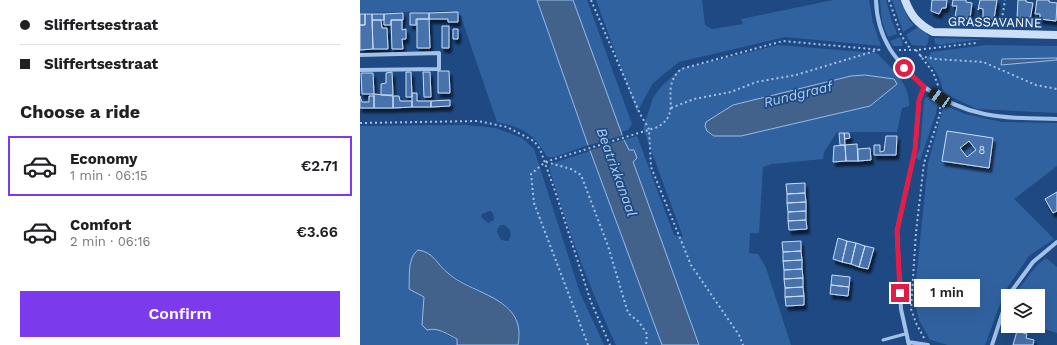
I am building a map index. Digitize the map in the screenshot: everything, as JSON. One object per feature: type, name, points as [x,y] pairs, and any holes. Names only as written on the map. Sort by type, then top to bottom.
[{"type":"street","points":[[876,0],[878,22],[889,50],[904,68],[924,87],[940,98],[978,113],[1001,118],[1057,119]]},
{"type":"street","name":"GRASSAVANNE","points":[[905,0],[913,18],[923,27],[933,32],[1057,35]]},
{"type":"street","points":[[360,54],[439,53],[439,69],[360,70]]},
{"type":"street","points":[[924,87],[919,100],[915,150],[897,231],[901,309],[905,334],[908,344],[926,345]]},
{"type":"street","points":[[1013,289],[1033,262],[1057,242]]},
{"type":"street","points":[[992,345],[1001,317]]},
{"type":"lane","points":[[883,340],[905,334]]},
{"type":"path","points":[[591,0],[640,114],[649,129],[651,167],[691,265],[739,335],[743,345]]},
{"type":"path","points":[[889,0],[901,35],[911,50],[982,43]]},
{"type":"path","points":[[1000,34],[1005,0]]},
{"type":"path","points":[[588,345],[534,203],[531,174],[545,162],[658,127],[666,122],[671,115],[670,85],[674,76],[681,69],[783,41],[889,50]]},
{"type":"path","points":[[671,108],[694,99],[731,92],[756,82],[796,75],[879,50]]},
{"type":"path","points":[[916,50],[933,72],[939,86],[940,98],[940,114],[924,163],[916,232],[911,309],[916,323],[924,336],[926,345]]},
{"type":"path","points":[[920,56],[936,60],[983,62],[1036,85],[1057,89]]},
{"type":"path","points":[[360,122],[478,121],[507,127],[534,141],[540,149],[545,162],[591,302],[610,345]]},
{"type":"path","points":[[545,162],[571,169],[581,174],[608,246],[628,313],[639,322],[647,334],[646,345]]},
{"type":"shaded area","points":[[360,0],[537,0],[588,145],[555,157],[547,157],[537,142],[527,133],[521,129],[497,122],[460,14],[449,11],[360,13]]},
{"type":"shaded area","points":[[573,0],[587,0],[632,124],[628,130],[621,132]]},
{"type":"shaded area","points":[[596,0],[702,0],[705,25],[712,29],[743,24],[741,19],[833,0],[869,0],[873,23],[881,46],[785,37],[679,62],[653,83],[637,112]]},
{"type":"shaded area","points":[[880,0],[886,0],[897,34],[888,37],[882,21]]},
{"type":"shaded area","points":[[892,0],[900,0],[909,20],[914,25],[903,32]]},
{"type":"shaded area","points":[[918,27],[929,36],[928,43],[925,46],[912,45],[906,35]]},
{"type":"shaded area","points":[[900,37],[903,44],[902,46],[893,46],[890,41]]},
{"type":"shaded area","points":[[934,38],[983,39],[939,45],[935,43]]},
{"type":"shaded area","points":[[778,45],[877,53],[899,77],[907,90],[909,106],[902,108],[897,132],[837,132],[824,152],[823,159],[772,164],[763,167],[759,233],[750,233],[749,253],[758,254],[766,268],[791,345],[699,345],[633,162],[637,158],[634,151],[629,150],[624,140],[637,136],[674,235],[683,237],[643,128],[653,98],[660,88],[680,69]],"holes":[[[865,75],[893,80],[870,106],[741,136],[714,136],[707,131],[705,126],[711,119],[733,105],[851,76]]]},
{"type":"shaded area","points":[[987,45],[1057,46],[1057,113],[977,109],[943,93],[938,75],[926,60],[931,52]]},
{"type":"shaded area","points":[[931,96],[938,100],[936,113],[920,161],[916,157],[920,148],[924,100],[926,97]]},
{"type":"shaded area","points":[[944,105],[965,114],[1002,122],[1057,123],[1057,166],[1014,199],[1054,239],[1029,256],[1006,289],[1001,289],[1001,302],[985,345],[948,345],[930,340],[919,320],[914,300],[928,163]]},
{"type":"shaded area","points":[[466,125],[496,128],[522,138],[534,149],[580,293],[604,345],[518,345],[520,335],[510,309],[501,302],[449,274],[433,257],[410,262],[434,328],[457,340],[457,345],[360,345],[360,126]],"holes":[[[490,211],[493,213],[494,220],[488,223],[481,217],[482,214]],[[501,225],[504,225],[510,230],[508,241],[501,240],[497,232]]]},
{"type":"shaded area","points":[[590,151],[662,345],[616,345],[579,257],[549,167],[553,163]]},
{"type":"shaded area","points":[[1046,258],[1057,267],[1057,333],[1045,329],[1045,289],[1018,289],[1037,265]]},
{"type":"water","name":"Beatrixkanaal","points":[[537,0],[573,0],[624,140],[629,150],[634,150],[637,158],[633,162],[699,345],[662,345],[588,145]]},
{"type":"water","points":[[1057,58],[1057,60],[1001,65],[1002,59]]},
{"type":"water","name":"Rundgraaf","points":[[865,75],[894,79],[897,84],[870,106],[741,136],[714,136],[707,131],[705,126],[706,122],[733,105],[851,76]]},
{"type":"water","points":[[418,250],[432,256],[449,274],[497,300],[507,308],[515,317],[519,329],[518,345],[457,345],[457,339],[446,333],[435,329],[427,330],[422,325],[424,297],[409,289],[409,273],[412,258]]},
{"type":"pier","points":[[624,135],[626,139],[588,151],[586,146]]},
{"type":"building","points":[[932,0],[947,0],[946,8],[942,8],[939,14],[931,11]]},
{"type":"building","points":[[953,0],[966,0],[966,2],[972,3],[970,19],[955,17],[957,6],[952,6]]},
{"type":"building","points":[[980,0],[997,0],[994,19],[983,18],[983,9],[979,8],[978,10]]},
{"type":"building","points":[[1018,0],[1026,0],[1026,2],[1033,3],[1030,20],[1017,18]]},
{"type":"building","points":[[1037,0],[1049,0],[1049,2],[1057,3],[1056,21],[1040,19],[1040,14],[1035,14]]},
{"type":"building","points":[[458,12],[458,22],[448,22],[448,19],[429,19],[429,13]]},
{"type":"building","points":[[403,13],[403,20],[391,20],[391,25],[384,25],[384,14]]},
{"type":"building","points":[[410,13],[429,13],[429,19],[416,19],[416,25],[410,25]]},
{"type":"building","points":[[360,14],[365,14],[365,25],[360,25]]},
{"type":"building","points":[[365,14],[372,14],[373,49],[360,50],[360,25],[365,25]]},
{"type":"building","points":[[372,14],[384,14],[384,20],[372,20]]},
{"type":"building","points":[[417,19],[429,19],[430,48],[417,48]]},
{"type":"building","points":[[372,20],[381,20],[382,28],[387,28],[388,49],[373,49]]},
{"type":"building","points":[[391,20],[402,20],[402,30],[406,29],[406,39],[402,39],[403,49],[392,49]]},
{"type":"building","points":[[442,26],[449,26],[449,48],[442,48]]},
{"type":"building","points":[[453,29],[458,29],[458,39],[453,39]]},
{"type":"building","points":[[438,71],[449,71],[450,93],[438,93]]},
{"type":"building","points":[[392,72],[393,95],[381,95],[381,84],[386,83],[386,73]]},
{"type":"building","points":[[406,72],[411,72],[412,97],[406,97]]},
{"type":"building","points":[[423,72],[430,72],[431,97],[424,97]]},
{"type":"building","points":[[361,73],[373,73],[374,94],[362,94]]},
{"type":"building","points":[[412,93],[417,93],[417,101],[431,101],[431,107],[412,107]]},
{"type":"building","points":[[374,94],[393,96],[393,108],[374,108]]},
{"type":"building","points":[[360,96],[362,102],[369,102],[369,96],[374,96],[374,108],[360,108]]},
{"type":"building","points":[[393,96],[399,96],[400,101],[412,101],[412,107],[393,108]]},
{"type":"building","points":[[450,100],[450,106],[431,107],[431,101]]},
{"type":"building","points":[[947,131],[993,138],[989,168],[942,161]],"holes":[[[969,141],[976,150],[967,157],[960,148]]]},
{"type":"building","points":[[839,133],[844,133],[845,145],[840,145]]},
{"type":"building","points":[[844,133],[849,133],[850,138],[845,139]]},
{"type":"building","points":[[886,136],[897,136],[896,155],[874,155],[874,145],[880,145],[880,152],[884,151]]},
{"type":"building","points":[[857,144],[858,161],[846,161],[845,145]]},
{"type":"building","points":[[845,145],[846,161],[833,162],[834,146]]},
{"type":"building","points":[[870,148],[871,160],[858,161],[858,149]]},
{"type":"building","points":[[805,183],[805,193],[787,194],[786,184]]},
{"type":"building","points":[[1057,192],[1057,211],[1053,213],[1045,199]]},
{"type":"building","points":[[805,193],[806,202],[787,203],[787,194]]},
{"type":"building","points":[[806,202],[806,211],[788,212],[787,203]]},
{"type":"building","points":[[806,211],[806,220],[788,221],[788,212]]},
{"type":"building","points":[[806,220],[807,229],[789,230],[788,221]]},
{"type":"building","points":[[838,238],[847,241],[842,262],[833,259]]},
{"type":"building","points":[[801,241],[801,251],[783,252],[782,242]]},
{"type":"building","points":[[847,241],[856,243],[851,264],[842,262]]},
{"type":"building","points":[[856,243],[865,246],[859,267],[851,264]]},
{"type":"building","points":[[865,246],[874,248],[868,269],[859,267]]},
{"type":"building","points":[[801,251],[802,260],[783,261],[783,252]]},
{"type":"building","points":[[802,260],[802,269],[784,270],[783,261]]},
{"type":"building","points":[[802,269],[803,278],[784,279],[784,270]]},
{"type":"building","points":[[832,275],[850,277],[849,287],[831,285]]},
{"type":"building","points":[[803,278],[803,287],[785,288],[784,279]]},
{"type":"building","points":[[952,281],[957,286],[969,287],[970,296],[960,299],[951,298],[943,292],[946,286]]},
{"type":"building","points":[[831,285],[849,287],[848,296],[830,294]]},
{"type":"building","points":[[803,287],[804,296],[785,297],[785,288]]},
{"type":"building","points":[[804,296],[804,305],[786,306],[785,297]]},
{"type":"building","points":[[1016,333],[1027,334],[1026,338],[1034,340],[1033,345],[1013,345]]},
{"type":"route","points":[[900,293],[897,231],[915,150],[919,100],[924,87],[904,68]]}]
